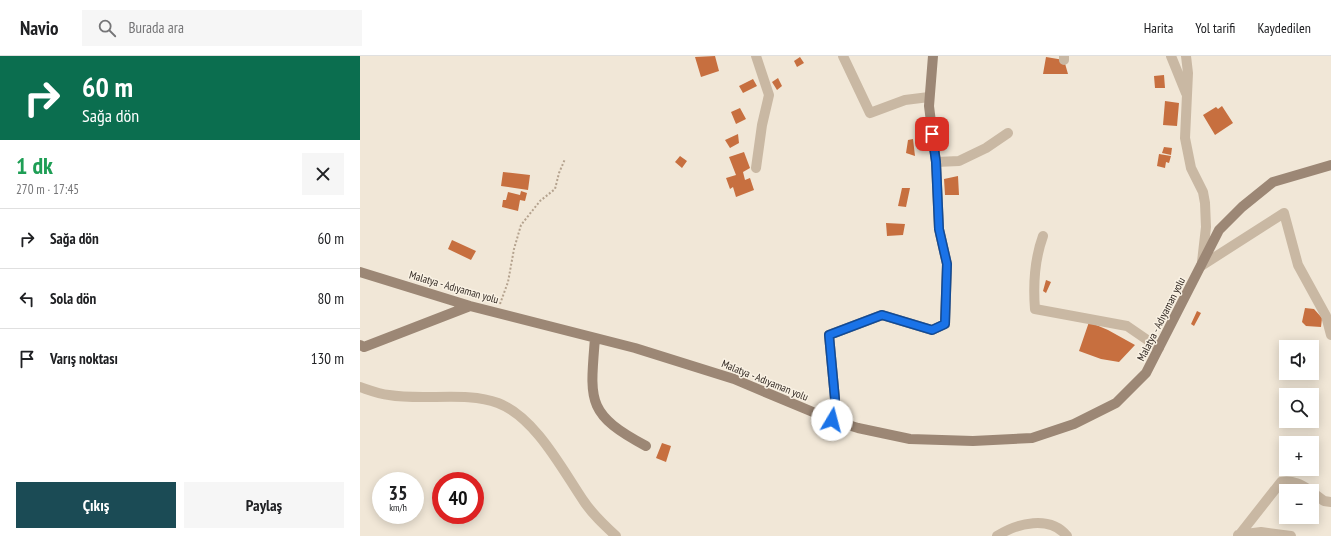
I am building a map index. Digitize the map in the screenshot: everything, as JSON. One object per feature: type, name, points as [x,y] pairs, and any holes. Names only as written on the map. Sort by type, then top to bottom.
[{"type":"main road","points":[[832,420],[835,399],[829,335],[882,315],[932,330],[945,324],[947,264],[939,229],[936,162],[929,106],[933,56]]},
{"type":"main road","name":"Malatya - Adıyaman yolu","points":[[360,272],[470,306],[635,348],[734,379],[832,420],[910,439],[972,441],[1032,438],[1074,424],[1116,403],[1146,373],[1219,230],[1242,207],[1273,182],[1331,165]]},
{"type":"main road","points":[[360,345],[364,346],[470,306]]},
{"type":"main road","points":[[595,338],[593,397],[601,415],[622,433],[646,446]]},
{"type":"street","points":[[756,56],[769,95],[762,125],[756,168]]},
{"type":"street","points":[[843,56],[870,113],[906,100],[930,97]]},
{"type":"street","points":[[1171,56],[1187,97]]},
{"type":"street","points":[[1186,56],[1188,74],[1185,138],[1191,168],[1203,192],[1205,203],[1206,227],[1202,265]]},
{"type":"street","points":[[936,162],[959,161],[986,148],[1008,133]]},
{"type":"street","points":[[1202,265],[1284,213],[1298,265],[1326,316],[1331,334]]},
{"type":"street","points":[[1043,236],[1036,255],[1033,288],[1035,309],[1127,326],[1159,348]]},
{"type":"street","points":[[360,387],[389,395],[482,398],[499,403],[520,417],[547,445],[598,520],[616,536]]},
{"type":"street","points":[[1238,535],[1280,482],[1289,481],[1302,484]]},
{"type":"street","points":[[1319,498],[1324,501],[1331,502]]},
{"type":"street","points":[[997,536],[1029,522],[1045,524],[1062,530],[1067,536]]},
{"type":"street","points":[[1238,535],[1261,532],[1291,536]]},
{"type":"path","points":[[497,313],[508,282],[514,249],[521,225],[540,201],[555,189],[559,173],[565,159]]},
{"type":"building","points":[[715,56],[719,71],[701,77],[695,57]]},
{"type":"building","points":[[800,57],[804,63],[797,67],[794,61]]},
{"type":"building","points":[[1046,57],[1064,60],[1068,74],[1043,74]]},
{"type":"building","points":[[1164,75],[1165,88],[1155,88],[1154,76]]},
{"type":"building","points":[[778,78],[782,86],[777,90],[772,82]]},
{"type":"building","points":[[753,79],[757,86],[743,93],[739,86]]},
{"type":"building","points":[[1165,101],[1179,103],[1177,126],[1163,125]]},
{"type":"building","points":[[1222,106],[1233,123],[1215,135],[1203,115],[1216,107],[1218,109]]},
{"type":"building","points":[[740,108],[746,119],[736,124],[731,112]]},
{"type":"building","points":[[738,134],[739,143],[730,148],[725,140]]},
{"type":"building","points":[[913,139],[915,156],[906,153],[908,140]]},
{"type":"building","points":[[1164,147],[1172,148],[1171,155],[1162,153]]},
{"type":"building","points":[[744,152],[750,168],[743,172],[745,180],[750,178],[754,190],[736,197],[733,187],[730,189],[726,178],[736,175],[729,157]]},
{"type":"building","points":[[1159,154],[1171,156],[1169,163],[1166,162],[1165,168],[1157,166]]},
{"type":"building","points":[[680,156],[687,161],[682,168],[675,162]]},
{"type":"building","points":[[503,172],[530,175],[528,190],[501,186]]},
{"type":"building","points":[[958,176],[959,195],[945,195],[944,179]]},
{"type":"building","points":[[902,188],[910,188],[906,207],[898,206]]},
{"type":"building","points":[[521,191],[527,193],[525,201],[520,200],[518,211],[502,207],[503,200],[506,200],[508,192],[520,195]]},
{"type":"building","points":[[886,223],[905,224],[903,235],[887,236]]},
{"type":"building","points":[[452,240],[476,251],[471,260],[448,249]]},
{"type":"building","points":[[1046,280],[1051,282],[1046,293],[1043,291]]},
{"type":"building","points":[[1305,308],[1314,309],[1322,318],[1321,327],[1306,326],[1302,322]]},
{"type":"building","points":[[1197,311],[1201,313],[1194,326],[1191,324]]},
{"type":"building","points":[[1089,322],[1108,330],[1135,345],[1119,362],[1101,359],[1079,351]]},
{"type":"building","points":[[662,443],[671,446],[666,462],[656,458]]},
{"type":"route","points":[[832,420],[835,399],[829,335],[882,315],[932,330],[945,324],[947,264],[939,229],[936,162],[932,134]]}]
